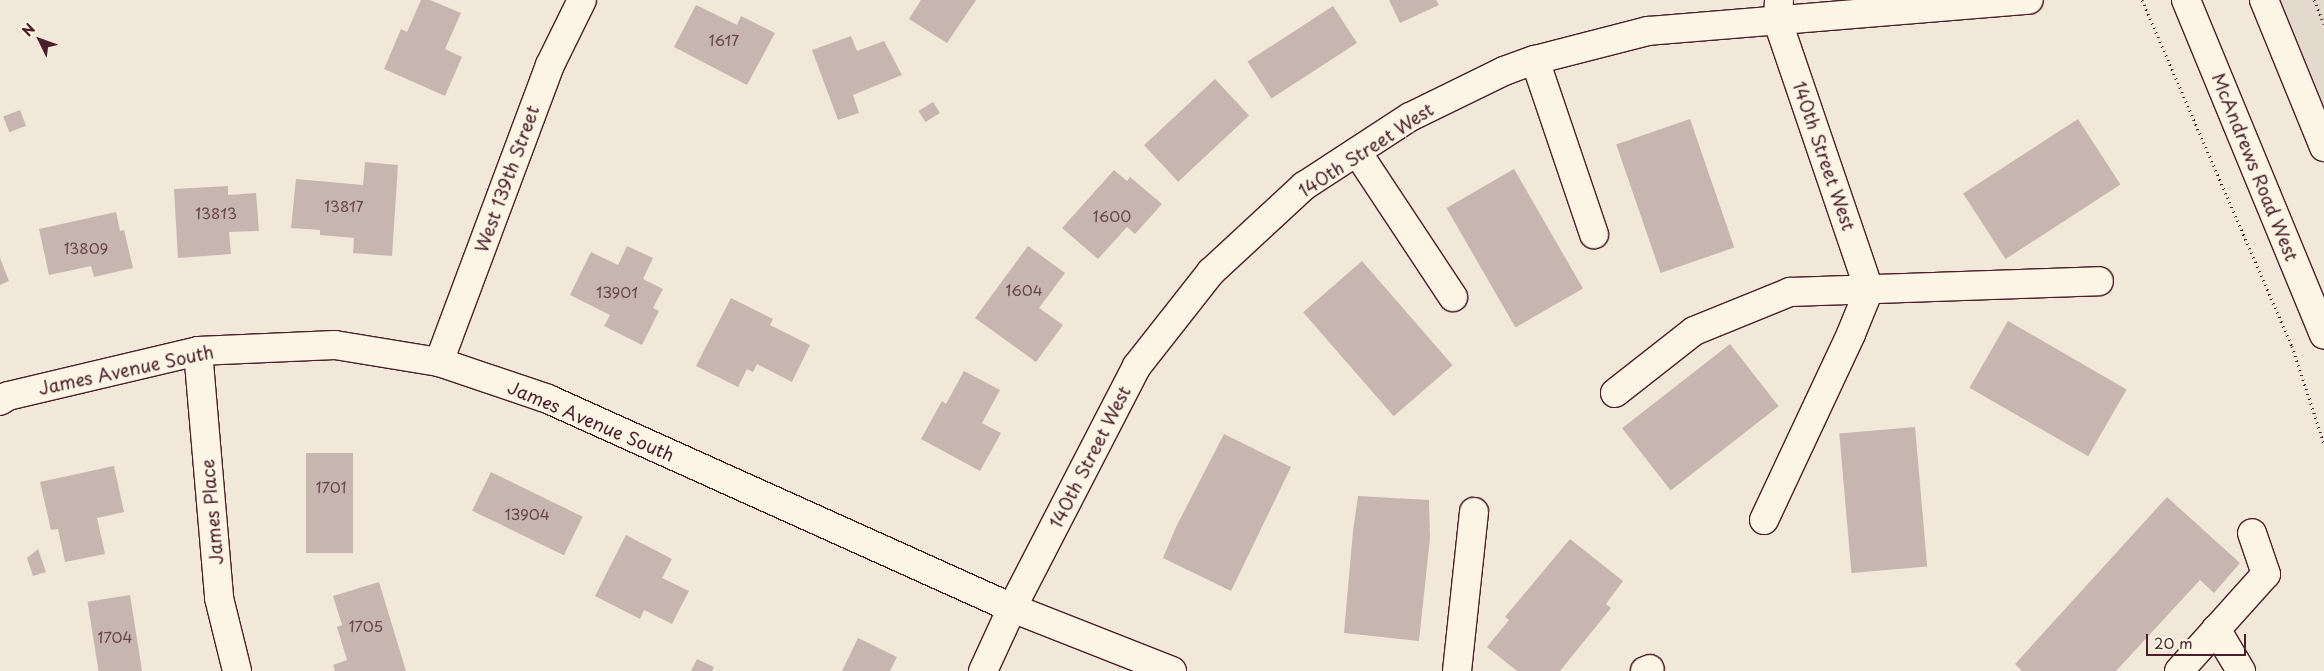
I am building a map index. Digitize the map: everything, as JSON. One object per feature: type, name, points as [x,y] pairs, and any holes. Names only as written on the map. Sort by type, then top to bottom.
[{"type":"street","name":"West 139th Street","points":[[439,362],[550,65],[582,0]]},
{"type":"street","name":"140th Street West","points":[[983,671],[1012,608],[1137,366],[1211,272],[1304,186],[1410,117],[1504,71],[1535,60],[1648,31],[1779,11],[2028,0]]},
{"type":"street","name":"McAndrews Road West","points":[[2186,0],[2324,335]]},
{"type":"street","points":[[2264,0],[2324,147]]},
{"type":"street","name":"140th Street West","points":[[1779,11],[1869,290]]},
{"type":"street","points":[[1535,60],[1594,234]]},
{"type":"street","points":[[1357,152],[1453,296]]},
{"type":"street","points":[[1615,393],[1694,331],[1790,292],[2099,281]]},
{"type":"street","points":[[1764,520],[1851,334],[1869,290]]},
{"type":"street","name":"James Avenue South","points":[[0,400],[8,396],[198,351],[335,345],[439,362],[548,399],[1012,608]]},
{"type":"street","name":"James Place","points":[[198,351],[219,598],[237,671]]},
{"type":"street","points":[[1457,671],[1474,512]]},
{"type":"street","points":[[2178,671],[2266,574],[2252,533]]},
{"type":"street","points":[[1012,608],[1172,671]]},
{"type":"street","points":[[2216,629],[2241,671]]},
{"type":"path","points":[[2142,0],[2292,346],[2324,444]]},
{"type":"path","points":[[2314,0],[2324,24]]},
{"type":"shaded area","points":[[2264,0],[2324,0],[2324,147]]},
{"type":"building","points":[[421,0],[430,0],[461,13],[445,49],[462,57],[445,96],[384,69],[401,29],[407,32]]},
{"type":"building","points":[[921,0],[976,0],[947,43],[909,19]]},
{"type":"building","points":[[1389,0],[1436,0],[1439,5],[1400,23]]},
{"type":"building","points":[[696,5],[737,25],[741,16],[775,33],[747,85],[674,47]]},
{"type":"building","points":[[1333,6],[1357,43],[1271,98],[1247,62]]},
{"type":"building","points":[[851,36],[857,51],[884,41],[902,75],[853,95],[859,113],[838,120],[812,50]]},
{"type":"building","points":[[1215,79],[1249,116],[1178,182],[1144,145]]},
{"type":"building","points":[[933,102],[940,113],[925,122],[919,111]]},
{"type":"building","points":[[20,110],[26,126],[9,132],[3,116]]},
{"type":"building","points":[[1690,119],[1734,248],[1661,273],[1616,144]]},
{"type":"building","points":[[2078,119],[2120,184],[2006,259],[1963,194]]},
{"type":"building","points":[[365,162],[398,165],[392,256],[353,253],[354,238],[320,235],[320,230],[291,228],[296,179],[363,185]]},
{"type":"building","points":[[1514,169],[1583,289],[1515,328],[1446,208]]},
{"type":"building","points":[[1114,170],[1127,181],[1130,177],[1162,204],[1135,234],[1127,227],[1098,259],[1062,228]]},
{"type":"building","points":[[228,186],[228,195],[256,193],[259,231],[229,232],[231,254],[178,258],[174,189]]},
{"type":"building","points":[[116,212],[120,231],[124,230],[133,268],[94,277],[91,266],[49,275],[39,229]]},
{"type":"building","points":[[627,246],[653,258],[643,279],[663,289],[653,308],[659,311],[642,345],[604,326],[610,315],[570,295],[591,252],[618,265]]},
{"type":"building","points":[[1028,246],[1065,273],[1039,308],[1063,325],[1036,362],[975,318]]},
{"type":"building","points":[[0,258],[9,281],[0,285]]},
{"type":"building","points":[[1362,261],[1453,365],[1394,416],[1303,312]]},
{"type":"building","points":[[731,298],[773,319],[770,325],[810,345],[792,382],[757,364],[753,372],[747,369],[738,387],[696,366]]},
{"type":"building","points":[[2008,321],[2127,389],[2088,456],[1970,388]]},
{"type":"building","points":[[1730,344],[1779,406],[1671,491],[1622,428]]},
{"type":"building","points":[[964,371],[1000,390],[982,423],[1001,433],[980,471],[921,439],[942,401],[946,404]]},
{"type":"building","points":[[1915,427],[1927,566],[1851,573],[1839,434]]},
{"type":"building","points":[[1224,434],[1291,467],[1231,591],[1163,558],[1176,527]]},
{"type":"building","points":[[306,453],[353,453],[353,553],[306,553]]},
{"type":"building","points":[[114,466],[124,512],[97,518],[105,554],[65,562],[58,529],[51,530],[40,482]]},
{"type":"building","points":[[491,472],[583,517],[564,555],[472,511]]},
{"type":"building","points":[[1358,496],[1429,500],[1430,538],[1419,641],[1344,633]]},
{"type":"building","points":[[2167,497],[2240,563],[2214,593],[2200,580],[2116,671],[2022,671],[2015,664]]},
{"type":"building","points":[[626,535],[672,559],[662,578],[689,591],[672,624],[644,610],[640,619],[595,596]]},
{"type":"building","points":[[1570,539],[1623,581],[1606,604],[1611,608],[1560,671],[1517,671],[1487,647],[1509,620],[1505,617]]},
{"type":"building","points":[[38,549],[46,572],[33,576],[27,558]]},
{"type":"building","points":[[379,582],[406,671],[335,671],[333,665],[347,660],[337,627],[342,625],[333,596]]},
{"type":"building","points":[[130,595],[142,671],[99,671],[88,602]]},
{"type":"building","points":[[858,638],[897,657],[890,671],[842,671]]},
{"type":"building","points":[[697,659],[714,667],[712,671],[691,671]]}]
